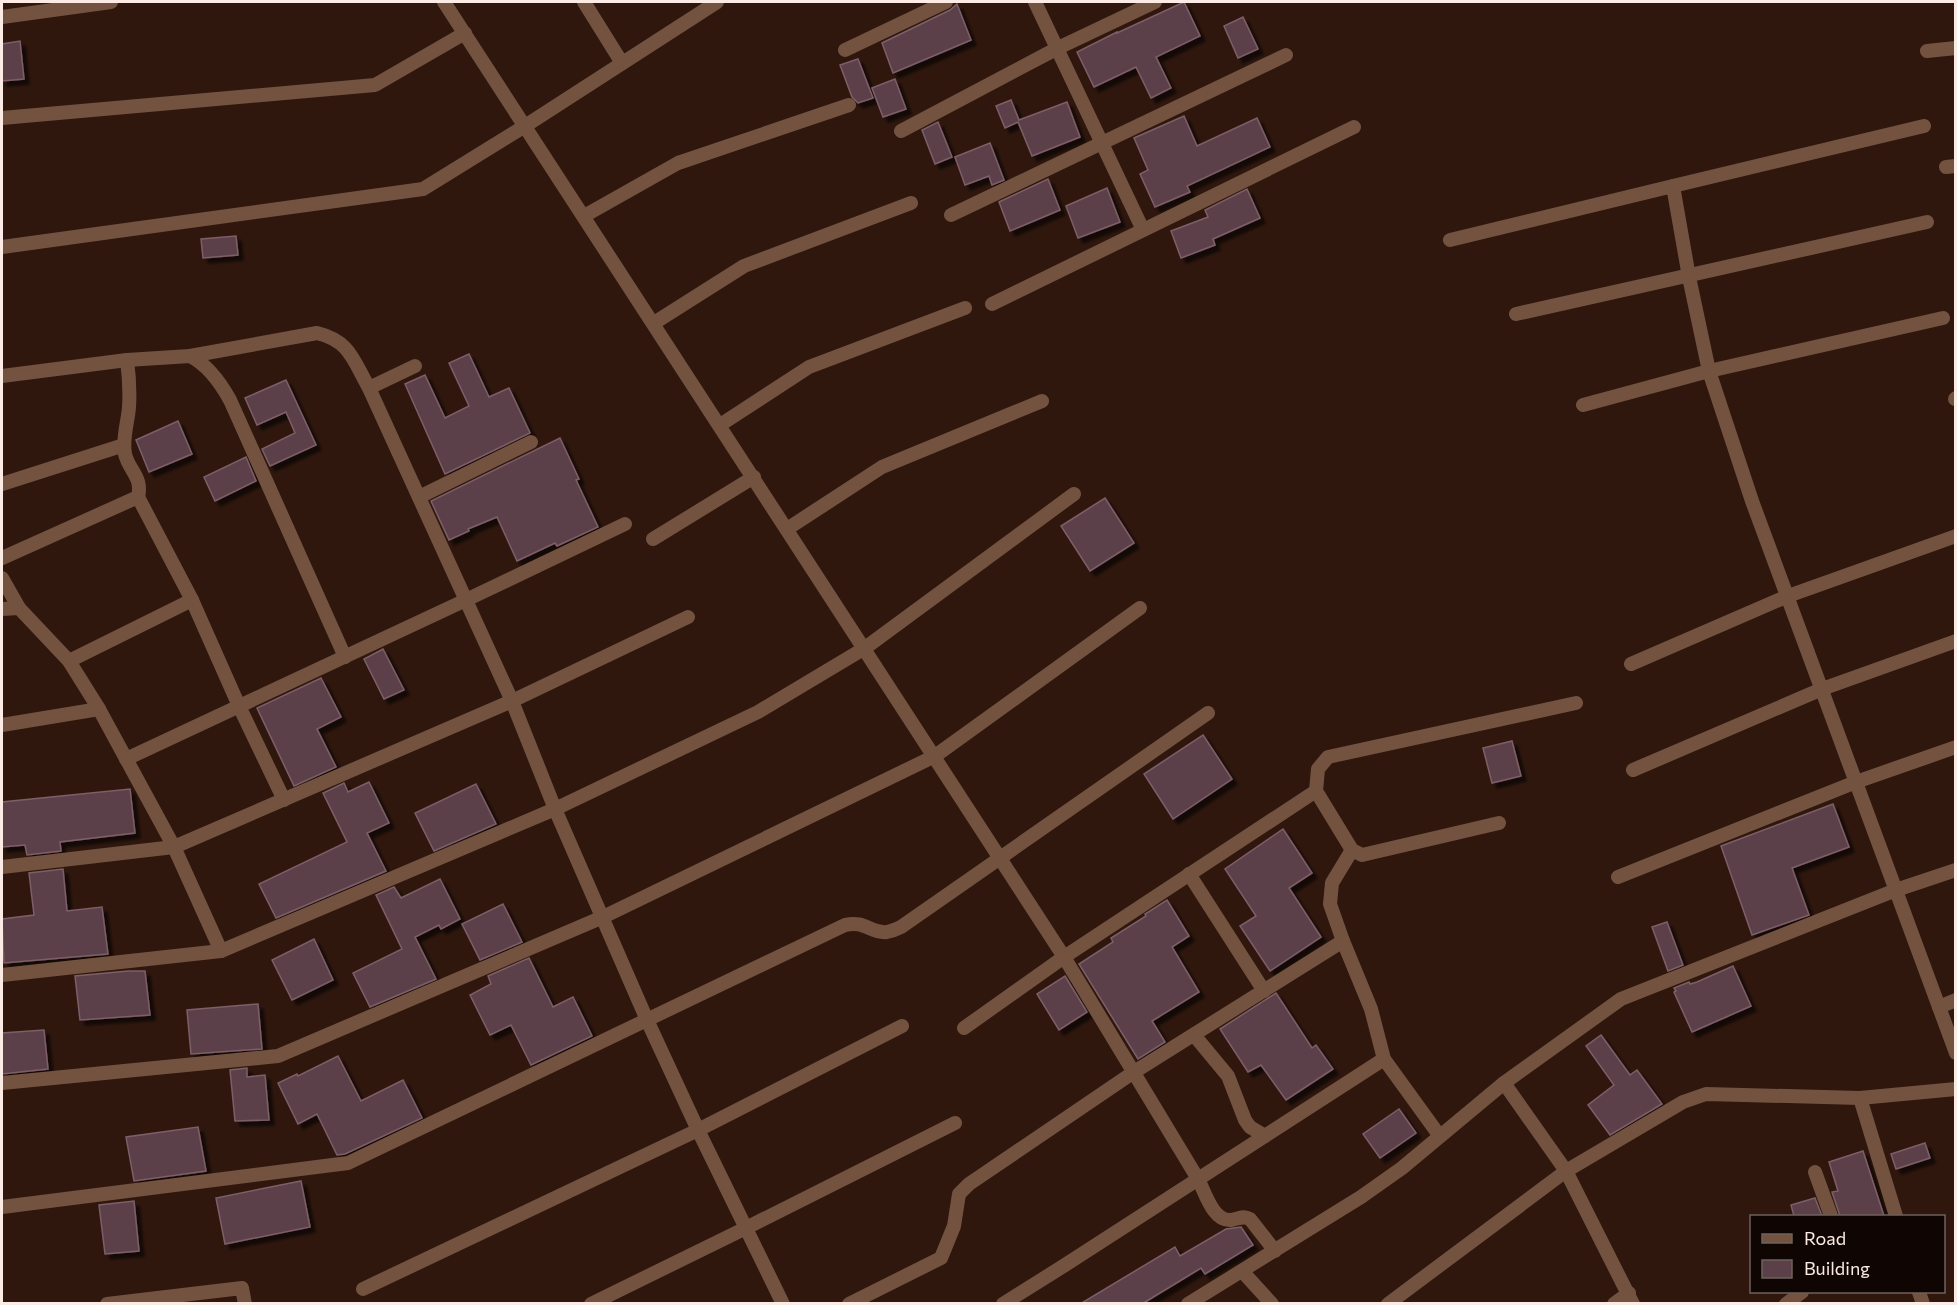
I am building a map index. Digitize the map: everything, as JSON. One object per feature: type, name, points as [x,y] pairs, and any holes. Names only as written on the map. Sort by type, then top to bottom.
[{"type":"street","points":[[2,17],[111,2]]},
{"type":"street","points":[[444,2],[866,648],[1064,957],[1198,1179],[1210,1204],[1220,1217],[1227,1220],[1246,1216],[1275,1251]]},
{"type":"street","points":[[584,2],[622,63]]},
{"type":"street","points":[[2,247],[423,189],[716,2]]},
{"type":"street","points":[[845,50],[946,2]]},
{"type":"street","points":[[1035,2],[1143,230]]},
{"type":"street","points":[[901,131],[1058,48],[1155,2]]},
{"type":"street","points":[[2,118],[375,85],[465,33]]},
{"type":"street","points":[[1927,51],[1956,48]]},
{"type":"street","points":[[951,215],[1286,55]]},
{"type":"street","points":[[584,216],[678,163],[849,105]]},
{"type":"street","points":[[1450,240],[1924,126]]},
{"type":"street","points":[[992,304],[1354,127]]},
{"type":"street","points":[[1673,186],[1709,370],[1752,501],[1956,1053]]},
{"type":"street","points":[[654,323],[744,266],[911,203]]},
{"type":"street","points":[[1516,314],[1927,222]]},
{"type":"street","points":[[720,425],[809,367],[965,308]]},
{"type":"street","points":[[1583,405],[1709,370],[1942,318]]},
{"type":"street","points":[[2,376],[127,360],[190,356],[317,333],[333,337],[344,345],[369,388],[512,700],[555,809],[647,1020],[783,1304]]},
{"type":"street","points":[[190,356],[203,362],[230,400],[345,657]]},
{"type":"street","points":[[127,360],[130,380],[124,445],[126,456],[141,488],[138,497],[192,600],[284,800]]},
{"type":"street","points":[[369,388],[415,366]]},
{"type":"street","points":[[787,529],[882,467],[1042,401]]},
{"type":"street","points":[[419,497],[531,442]]},
{"type":"street","points":[[2,484],[124,445]]},
{"type":"street","points":[[653,539],[754,477]]},
{"type":"street","points":[[2,975],[221,951],[555,809],[758,712],[866,648],[1074,494]]},
{"type":"street","points":[[2,558],[138,497]]},
{"type":"street","points":[[126,759],[625,524]]},
{"type":"street","points":[[1631,663],[1788,596],[1956,536]]},
{"type":"street","points":[[2,578],[19,608],[69,661],[99,709],[174,847],[221,951]]},
{"type":"street","points":[[69,661],[192,600]]},
{"type":"street","points":[[2,609],[19,608]]},
{"type":"street","points":[[2,1083],[278,1056],[603,917],[935,756],[1140,608]]},
{"type":"street","points":[[2,867],[174,847],[512,700],[688,617]]},
{"type":"street","points":[[1633,770],[1822,689],[1956,641]]},
{"type":"street","points":[[1499,823],[1362,855],[1352,850],[1316,791],[1318,769],[1328,758],[1576,703]]},
{"type":"street","points":[[2,724],[99,709]]},
{"type":"street","points":[[2,1207],[348,1163],[845,925],[856,922],[877,931],[886,932],[901,927],[1208,713]]},
{"type":"street","points":[[1618,877],[1856,782],[1956,747]]},
{"type":"street","points":[[964,1028],[1064,957],[1316,791]]},
{"type":"street","points":[[1352,850],[1332,883],[1330,904],[1371,1009],[1384,1059],[1439,1136]]},
{"type":"street","points":[[1188,1304],[1361,1197],[1401,1168],[1504,1083],[1621,999],[1896,890],[1956,870]]},
{"type":"street","points":[[1189,874],[1264,991]]},
{"type":"street","points":[[849,1304],[941,1258],[954,1226],[959,1194],[969,1184],[1134,1072],[1343,941]]},
{"type":"street","points":[[1938,1006],[1956,1000]]},
{"type":"street","points":[[363,1289],[698,1130],[902,1026]]},
{"type":"street","points":[[1194,1035],[1227,1076],[1245,1120],[1250,1127],[1265,1136]]},
{"type":"street","points":[[1003,1304],[1384,1059]]},
{"type":"street","points":[[1504,1083],[1566,1171],[1631,1298],[1614,1304]]},
{"type":"street","points":[[1388,1304],[1566,1171],[1683,1102],[1706,1094],[1860,1098],[1956,1089]]},
{"type":"street","points":[[1860,1098],[1896,1215]]},
{"type":"street","points":[[591,1304],[955,1123]]},
{"type":"street","points":[[1815,1172],[1831,1215]]},
{"type":"street","points":[[1242,1271],[1272,1304]]},
{"type":"street","points":[[107,1304],[156,1301],[242,1288],[245,1304]]},
{"type":"street","points":[[1786,1304],[1801,1293]]},
{"type":"building","points":[[1184,2],[1200,36],[1156,57],[1171,88],[1151,98],[1136,67],[1094,87],[1077,52]]},
{"type":"building","points":[[957,4],[971,40],[893,73],[882,43],[950,10]]},
{"type":"building","points":[[1243,17],[1258,49],[1238,58],[1224,26]]},
{"type":"building","points":[[20,41],[24,79],[2,81],[2,44]]},
{"type":"building","points":[[858,59],[873,98],[858,103],[852,97],[840,65]]},
{"type":"building","points":[[895,79],[906,109],[883,117],[872,88]]},
{"type":"building","points":[[1011,100],[1019,120],[1067,102],[1080,137],[1032,156],[1018,122],[1005,128],[996,106]]},
{"type":"building","points":[[1184,116],[1197,146],[1257,118],[1270,147],[1187,186],[1190,192],[1155,207],[1140,174],[1148,170],[1134,138]]},
{"type":"building","points":[[938,122],[952,157],[935,164],[922,130]]},
{"type":"building","points":[[990,143],[1004,180],[992,185],[989,176],[965,185],[955,157]]},
{"type":"building","points":[[1048,179],[1060,210],[1010,231],[999,202]]},
{"type":"building","points":[[1107,188],[1120,222],[1078,238],[1066,206]]},
{"type":"building","points":[[1247,189],[1260,218],[1213,239],[1215,245],[1181,258],[1171,231],[1208,217],[1205,210]]},
{"type":"building","points":[[236,236],[238,255],[203,258],[201,239]]},
{"type":"building","points":[[469,354],[489,397],[509,388],[530,433],[445,474],[405,384],[425,375],[445,418],[469,406],[449,363]]},
{"type":"building","points":[[286,380],[316,445],[270,466],[262,449],[295,433],[286,412],[257,425],[245,398]]},
{"type":"building","points":[[178,421],[192,454],[149,472],[136,440]]},
{"type":"building","points":[[560,438],[598,527],[557,546],[555,543],[517,561],[497,517],[449,540],[431,501]]},
{"type":"building","points":[[246,457],[256,481],[215,501],[204,477]]},
{"type":"building","points":[[1105,498],[1134,543],[1090,571],[1061,526]]},
{"type":"building","points":[[383,649],[404,690],[384,699],[364,659]]},
{"type":"building","points":[[321,678],[341,717],[317,729],[336,767],[294,786],[257,708]]},
{"type":"building","points":[[1203,735],[1232,779],[1173,819],[1144,774]]},
{"type":"building","points":[[1512,741],[1521,776],[1492,783],[1483,748]]},
{"type":"building","points":[[369,782],[389,823],[367,833],[386,871],[276,918],[259,884],[347,842],[323,793],[344,783],[348,792]]},
{"type":"building","points":[[476,784],[496,824],[434,851],[415,813]]},
{"type":"building","points":[[130,789],[135,833],[60,842],[61,851],[27,855],[25,845],[2,847],[2,802]]},
{"type":"building","points":[[1833,804],[1849,847],[1792,868],[1809,915],[1752,935],[1721,846]]},
{"type":"building","points":[[1283,829],[1312,873],[1289,888],[1321,937],[1270,971],[1240,926],[1256,916],[1225,869]]},
{"type":"building","points":[[63,869],[67,911],[102,907],[108,954],[4,963],[2,919],[34,915],[29,873]]},
{"type":"building","points":[[440,879],[460,919],[441,929],[439,925],[415,937],[436,979],[370,1007],[353,973],[402,949],[376,895],[394,887],[401,898]]},
{"type":"building","points":[[1167,900],[1189,936],[1172,947],[1199,992],[1152,1021],[1165,1042],[1138,1059],[1079,964],[1113,942],[1111,938]]},
{"type":"building","points":[[503,904],[522,942],[480,960],[462,924]]},
{"type":"building","points":[[1667,922],[1683,965],[1668,971],[1652,927]]},
{"type":"building","points":[[314,939],[333,980],[292,1000],[272,960]]},
{"type":"building","points":[[529,958],[553,1007],[573,997],[592,1036],[531,1065],[511,1025],[490,1035],[470,995],[491,984],[488,976]]},
{"type":"building","points":[[1733,966],[1751,1006],[1692,1032],[1674,988],[1689,982],[1690,984],[1697,982]]},
{"type":"building","points":[[145,971],[150,1015],[80,1020],[75,976]]},
{"type":"building","points":[[1065,976],[1087,1012],[1059,1030],[1037,994]]},
{"type":"building","points":[[1276,993],[1312,1048],[1316,1045],[1333,1069],[1286,1100],[1261,1065],[1248,1072],[1220,1029]]},
{"type":"building","points":[[258,1004],[262,1049],[191,1054],[187,1010]]},
{"type":"building","points":[[44,1030],[48,1069],[2,1074],[2,1033]]},
{"type":"building","points":[[1601,1035],[1630,1075],[1637,1070],[1662,1104],[1610,1135],[1588,1105],[1614,1085],[1586,1046]]},
{"type":"building","points":[[338,1056],[361,1101],[403,1080],[422,1118],[345,1154],[337,1155],[317,1114],[298,1124],[278,1083],[297,1074],[298,1076]]},
{"type":"building","points":[[247,1068],[247,1077],[265,1075],[269,1120],[235,1121],[230,1070]]},
{"type":"building","points":[[1399,1109],[1416,1133],[1380,1158],[1363,1134]]},
{"type":"building","points":[[198,1127],[206,1171],[134,1181],[126,1137]]},
{"type":"building","points":[[1925,1143],[1930,1158],[1896,1169],[1891,1154]]},
{"type":"building","points":[[1863,1151],[1884,1215],[1840,1215],[1832,1192],[1838,1191],[1829,1162]]},
{"type":"building","points":[[301,1181],[310,1227],[225,1244],[216,1198]]},
{"type":"building","points":[[1815,1198],[1822,1215],[1794,1215],[1791,1205]]},
{"type":"building","points":[[134,1201],[139,1251],[105,1254],[99,1205]]},
{"type":"building","points":[[1241,1227],[1253,1245],[1205,1274],[1201,1268],[1142,1304],[1080,1304],[1175,1247],[1180,1256],[1226,1229]]}]
